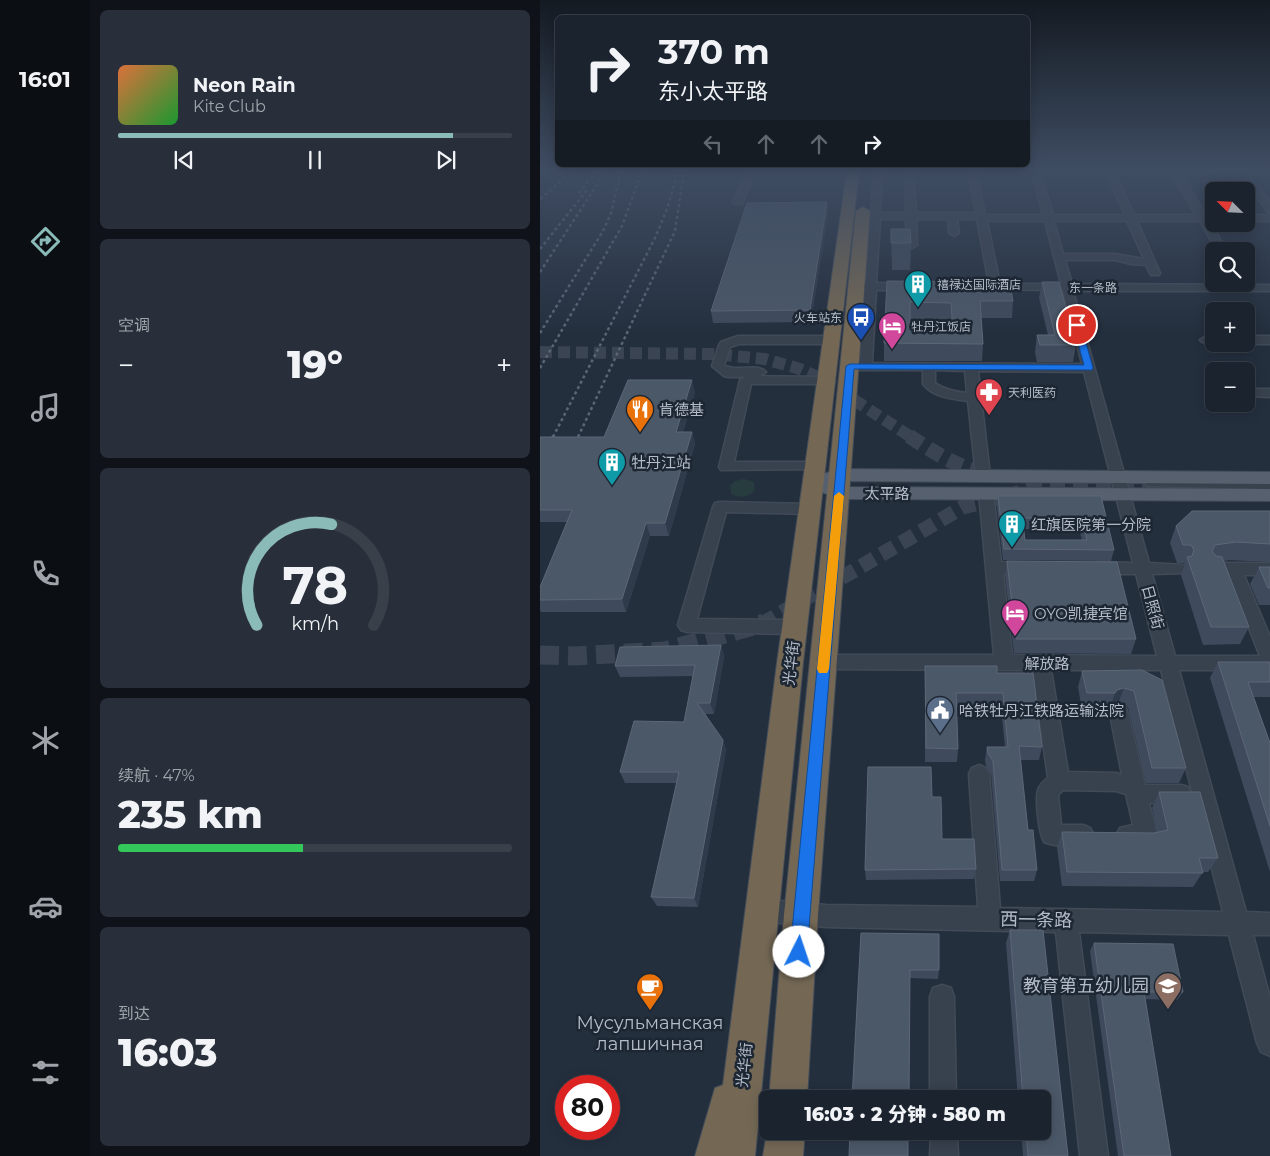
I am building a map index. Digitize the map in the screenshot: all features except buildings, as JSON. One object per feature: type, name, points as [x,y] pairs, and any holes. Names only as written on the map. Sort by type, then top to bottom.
[{"type":"highway","name":"光华街","points":[[735,1156],[760,910],[846,225]]},
{"type":"highway","points":[[789,1090],[801,915],[840,484],[858,366],[864,286],[866,225]]},
{"type":"highway","points":[[715,1156],[747,1037]]},
{"type":"highway","points":[[783,1156],[784,1140]]},
{"type":"main road","name":"太平路","points":[[815,474],[840,484],[984,485],[1122,495],[1270,495]]},
{"type":"main road","name":"太平路","points":[[984,485],[1117,476],[1270,478]]},
{"type":"street","points":[[874,225],[864,286],[920,287]]},
{"type":"street","points":[[911,225],[912,245]]},
{"type":"street","points":[[953,225],[954,233]]},
{"type":"street","points":[[983,225],[995,287]]},
{"type":"street","name":"日照街","points":[[1051,225],[1270,1043]]},
{"type":"street","points":[[1134,225],[1155,273]]},
{"type":"street","points":[[1207,225],[1217,242]]},
{"type":"street","points":[[1059,257],[1114,256],[1130,261],[1150,262]]},
{"type":"street","name":"东一条路","points":[[978,287],[1270,288]]},
{"type":"street","points":[[826,376],[728,372],[718,366],[724,345],[738,340],[830,340]]},
{"type":"street","points":[[1255,340],[1270,340]]},
{"type":"street","points":[[858,366],[1089,368]]},
{"type":"street","points":[[929,367],[929,384],[935,389],[946,394],[974,397]]},
{"type":"street","points":[[971,367],[1004,663]]},
{"type":"street","points":[[815,474],[726,467],[746,380],[826,376]]},
{"type":"street","points":[[1255,393],[1270,393]]},
{"type":"street","points":[[1153,485],[1270,486]]},
{"type":"street","points":[[795,628],[686,625],[720,507],[810,509]]},
{"type":"street","points":[[993,568],[1043,568]]},
{"type":"street","points":[[1083,568],[1178,569]]},
{"type":"street","points":[[1215,568],[1270,569]]},
{"type":"street","points":[[1234,569],[1270,659]]},
{"type":"street","name":"解放路","points":[[824,662],[1270,663]]},
{"type":"street","points":[[1041,663],[1059,781]]},
{"type":"street","points":[[1119,714],[1136,791],[1146,836],[1052,835],[1047,792],[1059,781],[1116,782],[1136,791],[1203,794]]},
{"type":"street","points":[[979,774],[990,919]]},
{"type":"street","points":[[760,910],[801,915]]},
{"type":"street","name":"西一条路","points":[[801,915],[1270,924]]},
{"type":"street","points":[[1066,920],[1094,1156]]},
{"type":"street","points":[[942,997],[943,1090]]},
{"type":"street","points":[[944,1140],[944,1156]]},
{"type":"green space","points":[[744,479],[754,482],[755,490],[744,496],[731,494],[730,486],[735,481]]},
{"type":"tunnel","points":[[540,352],[712,354],[765,359],[800,369],[822,379],[911,437]]},
{"type":"tunnel","points":[[909,436],[959,465],[992,474]]},
{"type":"tunnel","points":[[763,623],[963,507],[1037,488],[1154,487]]},
{"type":"tunnel","points":[[540,655],[575,656],[665,651],[763,623]]},
{"type":"railway","points":[[540,249],[559,225]]},
{"type":"railway","points":[[540,272],[571,225]]},
{"type":"railway","points":[[540,333],[606,225]]},
{"type":"railway","points":[[540,368],[622,225]]},
{"type":"railway","points":[[553,437],[660,225]]},
{"type":"railway","points":[[578,437],[675,231],[676,225]]},
{"type":"railway","points":[[540,463],[554,436]]},
{"type":"railway","points":[[572,450],[579,436]]},
{"type":"slow traffic","points":[[823,669],[839,496]]},
{"type":"place","name":"禧禄达国际酒店","points":[[918,308]]},
{"type":"place","name":"火车站东","points":[[861,341]]},
{"type":"place","name":"牡丹江饭店","points":[[892,350]]},
{"type":"place","name":"天利医药","points":[[989,416]]},
{"type":"place","name":"肯德基","points":[[640,433]]},
{"type":"place","name":"牡丹江站","points":[[612,486]]},
{"type":"place","name":"红旗医院第一分院","points":[[1012,548]]},
{"type":"place","name":"OYO凯捷宾馆","points":[[1015,637]]},
{"type":"place","name":"哈铁牡丹江铁路运输法院","points":[[940,734]]},
{"type":"place","name":"教育第五幼儿园","points":[[1168,1010]]},
{"type":"place","name":"Мусульманская лапшичная","points":[[650,1011]]},
{"type":"route","points":[[799,952],[850,366],[1089,368],[1077,325]]}]
